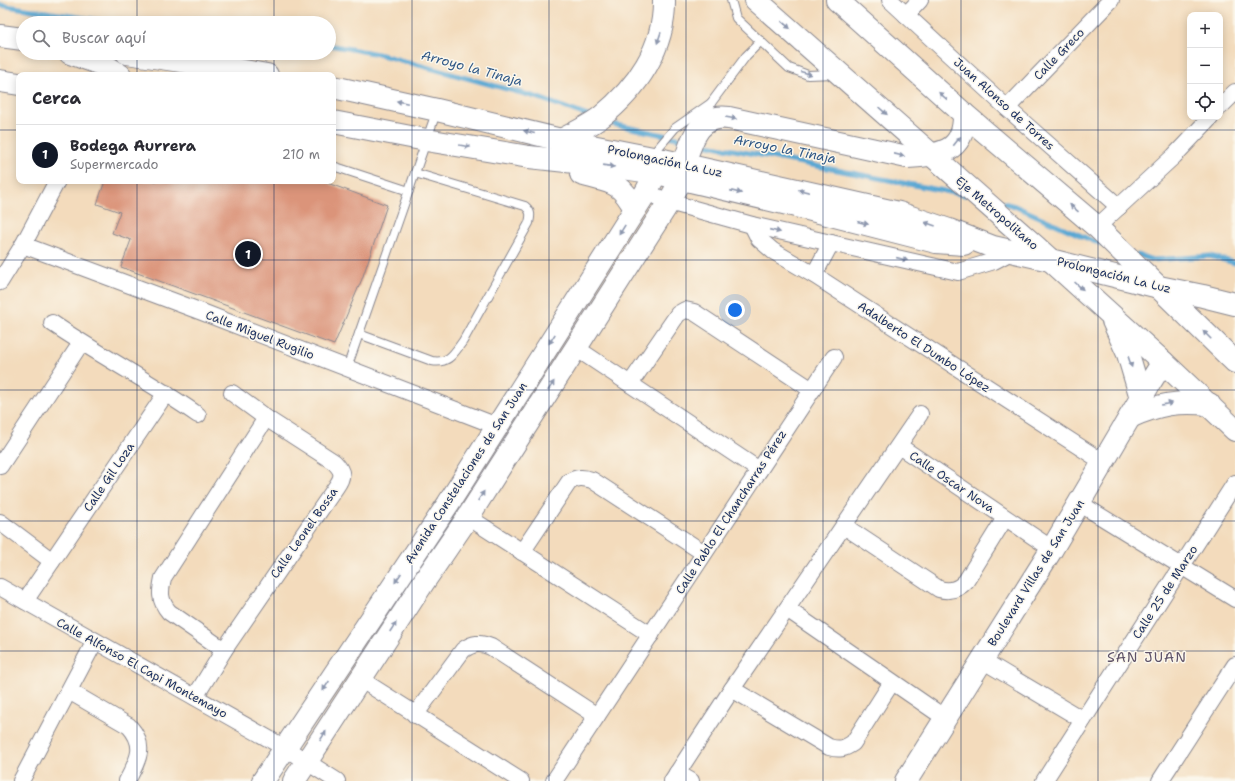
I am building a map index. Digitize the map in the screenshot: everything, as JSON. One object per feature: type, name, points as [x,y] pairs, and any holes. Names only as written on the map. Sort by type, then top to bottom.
[{"type":"main road","points":[[561,140],[584,128],[600,117],[638,79],[652,58],[661,33],[664,0]]},
{"type":"main road","name":"Eje Metropolitano","points":[[756,0],[1050,260],[1209,404],[1235,430]]},
{"type":"main road","points":[[837,0],[964,114],[1096,227],[1159,286],[1235,362]]},
{"type":"main road","points":[[0,36],[16,38]]},
{"type":"main road","points":[[89,60],[106,66],[115,72]]},
{"type":"main road","points":[[174,60],[249,72]]},
{"type":"main road","points":[[0,81],[16,84]]},
{"type":"main road","name":"Prolongación La Luz","points":[[336,88],[561,140],[899,213],[1002,249],[1235,304]]},
{"type":"main road","points":[[668,163],[705,118],[719,116],[907,157],[933,155],[944,152],[954,146],[961,137],[963,131],[964,114]]},
{"type":"main road","name":"Prolongación La Luz","points":[[336,123],[426,140],[529,157],[603,165],[668,163]]},
{"type":"main road","points":[[529,157],[584,175],[609,181],[625,192],[641,200]]},
{"type":"main road","name":"Avenida Constelaciones de San Juan","points":[[263,781],[448,504],[641,200],[668,163]]},
{"type":"main road","name":"Avenida Constelaciones de San Juan","points":[[294,781],[422,583],[468,517],[670,202],[668,163]]},
{"type":"main road","points":[[1109,313],[1128,354],[1141,398]]},
{"type":"main road","name":"Boulevard Villas de San Juan","points":[[906,781],[1052,549],[1163,362]]},
{"type":"main road","points":[[1130,417],[1149,408],[1168,403],[1189,402],[1209,404]]},
{"type":"street","name":"Juan Alonso de Torres","points":[[890,0],[1007,108],[1119,207]]},
{"type":"street","points":[[906,15],[920,0]]},
{"type":"street","name":"Calle Greco","points":[[1007,108],[1112,0]]},
{"type":"street","points":[[1223,104],[1235,92]]},
{"type":"street","points":[[1096,227],[1174,156],[1208,120]]},
{"type":"street","points":[[0,282],[23,245],[55,184]]},
{"type":"street","points":[[641,200],[670,202],[752,225],[958,272],[994,261],[1002,249]]},
{"type":"street","name":"Adalberto El Dumbo López","points":[[752,225],[759,239],[768,247],[814,275],[1104,462]]},
{"type":"street","points":[[814,275],[831,243]]},
{"type":"street","name":"Calle Miguel Rugilio","points":[[23,245],[498,426]]},
{"type":"street","points":[[630,384],[678,314],[685,310],[694,312],[812,390]]},
{"type":"street","points":[[52,323],[81,343],[166,393],[198,415]]},
{"type":"street","points":[[0,466],[81,343]]},
{"type":"street","points":[[576,348],[759,470]]},
{"type":"street","name":"Calle Pablo El Chancharras Pérez","points":[[554,781],[834,357]]},
{"type":"street","name":"Calle Gil Loza","points":[[25,602],[166,393]]},
{"type":"street","name":"Calle Leonel Bossa","points":[[196,697],[224,650],[336,488],[342,475],[341,470],[334,462],[266,418],[232,393]]},
{"type":"street","points":[[899,446],[920,414]]},
{"type":"street","points":[[224,650],[169,612],[162,599],[160,590],[164,578],[266,418]]},
{"type":"street","name":"Calle Oscar Nova","points":[[680,778],[732,689],[899,446],[1052,549]]},
{"type":"street","points":[[522,552],[569,482],[579,478],[585,478],[592,480],[704,553]]},
{"type":"street","name":"Calle 25 de Marzo","points":[[1044,781],[1235,483]]},
{"type":"street","points":[[1079,503],[1235,599]]},
{"type":"street","points":[[468,517],[651,635]]},
{"type":"street","name":"Calle Oscar Nova","points":[[844,526],[939,589],[946,591],[954,590],[966,581],[1005,518]]},
{"type":"street","points":[[0,522],[52,561]]},
{"type":"street","name":"Calle Alfonso El Capi Montemayo","points":[[0,587],[285,748],[336,781]]},
{"type":"street","points":[[787,609],[945,718]]},
{"type":"street","points":[[21,781],[96,641]]},
{"type":"street","points":[[415,715],[463,650],[469,645],[476,643],[484,644],[490,647],[597,716]]},
{"type":"street","points":[[982,660],[1083,720]]},
{"type":"street","points":[[1160,781],[1235,665]]},
{"type":"street","points":[[360,679],[521,781]]},
{"type":"street","points":[[732,689],[829,748],[838,750],[846,748],[853,743],[892,682]]},
{"type":"street","points":[[69,691],[129,726],[136,733],[140,743],[140,754],[127,781]]},
{"type":"lane","points":[[731,0],[736,18],[789,68],[808,75],[841,74]]},
{"type":"lane","points":[[668,163],[675,128],[705,118],[746,56],[760,41]]},
{"type":"lane","points":[[347,368],[437,110]]},
{"type":"lane","points":[[336,167],[409,191]]},
{"type":"lane","points":[[359,334],[432,361],[440,363],[446,361],[451,357],[463,341],[529,223],[531,216],[530,210],[524,206],[415,173]]},
{"type":"building","points":[[104,184],[330,184],[387,205],[362,279],[334,345],[121,267],[131,240],[112,233],[120,212],[97,204]]},
{"type":"waterway","name":"Arroyo la Tinaja","points":[[0,5],[72,16]]},
{"type":"waterway","name":"Arroyo la Tinaja","points":[[336,46],[378,54],[536,97],[591,117]]},
{"type":"waterway","name":"Arroyo la Tinaja","points":[[604,122],[686,140]]},
{"type":"waterway","name":"Arroyo la Tinaja","points":[[698,143],[965,195]]},
{"type":"waterway","name":"Arroyo la Tinaja","points":[[996,201],[1015,206],[1093,241],[1103,244]]},
{"type":"waterway","name":"Arroyo la Tinaja","points":[[1138,255],[1153,260],[1210,256],[1235,263]]},
{"type":"place","name":"Bodega Aurrera","points":[[248,254]]},
{"type":"district","name":"SAN JUAN","points":[[1147,657]]}]
